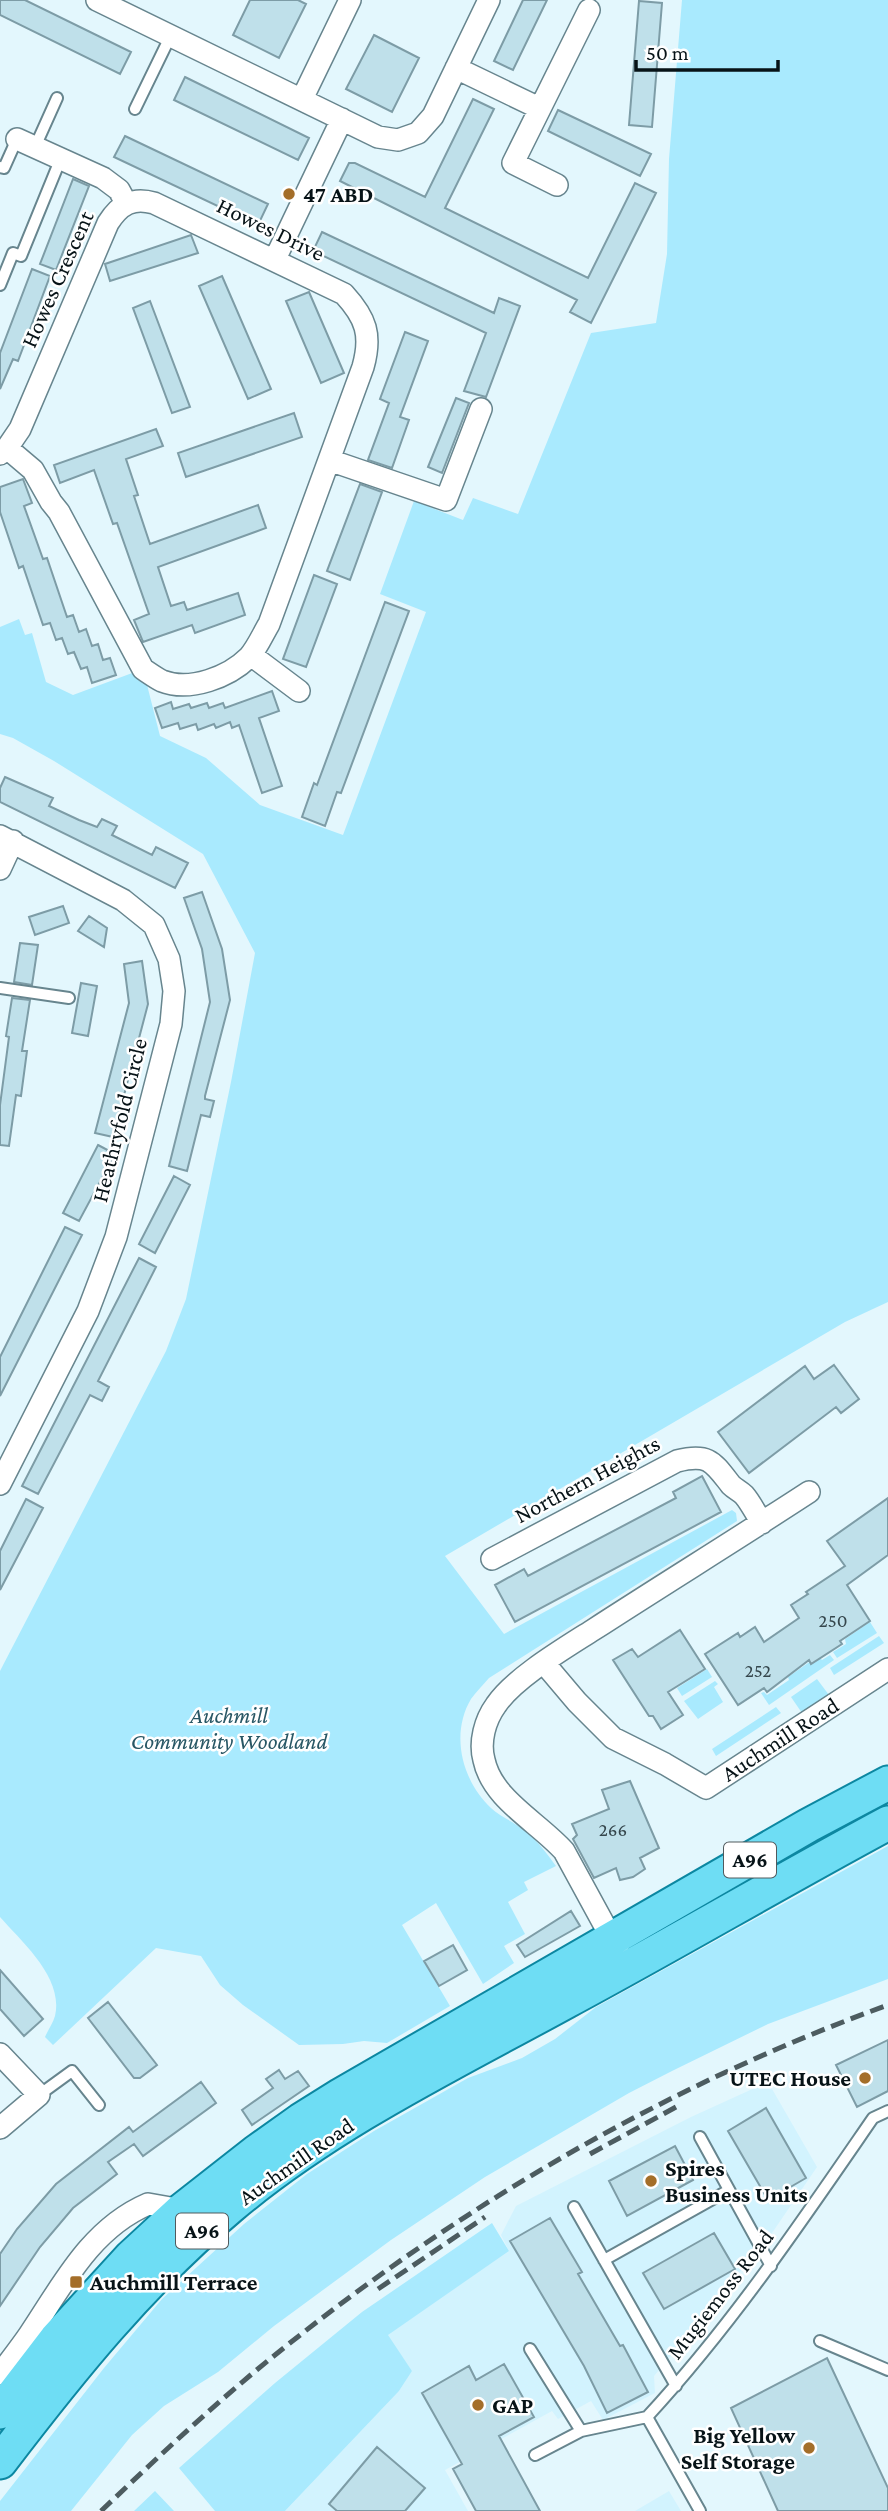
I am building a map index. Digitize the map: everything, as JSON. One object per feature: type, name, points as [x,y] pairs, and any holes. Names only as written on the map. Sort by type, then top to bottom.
[{"type":"main road","name":"Auchmill Road","points":[[0,2462],[115,2318],[168,2263],[232,2205],[309,2148],[489,2042],[809,1825],[888,1783]]},
{"type":"main road","name":"Auchmill Road","points":[[0,2412],[84,2306],[138,2250],[182,2210],[301,2120],[620,1953],[888,1823]]},
{"type":"street","points":[[98,0],[378,137],[398,140],[418,133],[433,116],[489,0]]},
{"type":"street","points":[[302,99],[350,0]]},
{"type":"street","points":[[556,185],[513,163],[589,10]]},
{"type":"street","points":[[456,68],[539,108]]},
{"type":"street","points":[[275,259],[342,119]]},
{"type":"street","points":[[26,143],[103,178],[119,190],[126,203]]},
{"type":"street","name":"Howes Drive","points":[[4,451],[33,470],[59,512],[143,669],[163,681],[188,684],[214,679],[236,668],[251,655],[269,624],[368,349],[365,324],[357,308],[344,294],[275,259],[155,202],[142,199],[126,203]]},
{"type":"street","name":"Howes Crescent","points":[[4,451],[20,429],[108,223],[116,210],[126,203]]},
{"type":"street","points":[[329,460],[446,500],[481,409]]},
{"type":"street","points":[[251,655],[299,691]]},
{"type":"street","points":[[0,869],[6,839]]},
{"type":"street","name":"Heathryfold Circle","points":[[0,1483],[88,1311],[116,1237],[171,1024],[174,991],[169,959],[154,925],[123,900],[6,839]]},
{"type":"street","name":"Northern Heights","points":[[492,1559],[677,1461],[691,1457],[708,1459],[715,1463],[733,1487],[744,1495],[762,1523]]},
{"type":"street","points":[[620,1953],[564,1851],[500,1793],[484,1761],[482,1740],[488,1719],[496,1703],[509,1690],[544,1663],[809,1492]]},
{"type":"street","name":"Auchmill Road","points":[[544,1663],[577,1702],[613,1738],[706,1788],[888,1669]]},
{"type":"street","points":[[0,2054],[39,2095],[0,2128]]},
{"type":"street","points":[[0,2374],[29,2335],[70,2269],[106,2232],[148,2204],[182,2210]]},
{"type":"lane","points":[[135,109],[171,35]]},
{"type":"lane","points":[[0,167],[4,168],[26,143],[57,98]]},
{"type":"lane","points":[[0,285],[12,253],[21,256],[61,158]]},
{"type":"lane","points":[[0,988],[69,998]]},
{"type":"lane","points":[[39,2095],[72,2071],[99,2105]]},
{"type":"lane","name":"Mugiemoss Road","points":[[647,2417],[676,2386],[771,2266],[873,2118],[888,2111]]},
{"type":"lane","points":[[699,2137],[771,2266]]},
{"type":"lane","points":[[604,2260],[729,2190]]},
{"type":"lane","points":[[574,2207],[676,2386]]},
{"type":"lane","points":[[820,2341],[888,2370]]},
{"type":"lane","points":[[530,2349],[581,2431]]},
{"type":"lane","points":[[535,2455],[581,2431],[647,2417],[700,2511]]},
{"type":"shaded area","points":[[768,2082],[817,2167],[772,2233],[654,2376],[655,2393],[603,2420],[591,2401],[558,2419],[552,2411],[445,2470],[468,2511],[285,2511],[399,2391],[412,2371],[387,2335],[509,2251],[501,2235],[516,2206],[691,2117]]},
{"type":"shaded area","points":[[669,2491],[681,2511],[635,2511]]},
{"type":"green space","name":"Auchmill Community Woodland","points":[[682,0],[888,0],[888,1302],[845,1322],[445,1556],[504,1634],[732,1510],[736,1513],[737,1521],[489,1678],[471,1699],[461,1727],[460,1742],[466,1771],[481,1797],[491,1808],[519,1826],[543,1848],[556,1866],[524,1882],[528,1890],[508,1902],[525,1934],[504,1946],[514,1963],[483,1984],[436,1903],[402,1925],[450,2006],[387,2043],[364,2041],[299,2045],[220,1985],[201,1956],[156,1948],[53,2045],[45,2037],[55,2016],[53,1988],[39,1962],[0,1917],[0,1671],[166,1351],[186,1299],[255,953],[203,854],[54,761],[13,738],[0,734],[0,627],[19,619],[25,635],[32,633],[46,682],[73,695],[143,669],[160,736],[206,758],[260,805],[343,835],[426,612],[380,594],[414,501],[463,520],[473,498],[518,514],[591,333],[656,323],[667,254],[669,159]]},
{"type":"green space","points":[[870,1622],[877,1633],[837,1658],[833,1652],[846,1644],[845,1639]]},
{"type":"green space","points":[[879,1636],[884,1643],[834,1675],[830,1668]]},
{"type":"green space","points":[[830,1655],[834,1660],[769,1705],[761,1693],[767,1695],[818,1656],[822,1660]]},
{"type":"green space","points":[[707,1669],[712,1677],[682,1696],[677,1688]]},
{"type":"green space","points":[[817,1679],[829,1695],[802,1713],[791,1697]]},
{"type":"green space","points":[[715,1681],[718,1684],[714,1687],[723,1702],[698,1719],[684,1701]]},
{"type":"green space","points":[[776,1707],[781,1713],[716,1756],[712,1749]]},
{"type":"green space","points":[[888,1846],[888,1979],[768,2024],[672,2071],[485,2177],[391,2240],[274,2326],[218,2372],[164,2406],[132,2435],[71,2511],[0,2511],[0,2501],[162,2299],[244,2224],[307,2174],[374,2131],[468,2078],[522,2058],[555,2039],[596,2007]]},
{"type":"green space","points":[[492,2223],[509,2251],[388,2335],[412,2371],[399,2391],[285,2511],[215,2511],[179,2468],[275,2383],[362,2312]]},
{"type":"green space","points":[[155,2491],[174,2511],[134,2511]]},
{"type":"building","points":[[0,0],[25,0],[131,52],[120,74],[0,15]]},
{"type":"building","points":[[250,0],[298,0],[306,4],[279,58],[233,35]]},
{"type":"building","points":[[523,0],[547,0],[513,70],[494,61]]},
{"type":"building","points":[[639,1],[662,3],[652,127],[629,125]]},
{"type":"building","points":[[374,35],[419,58],[392,112],[346,89]]},
{"type":"building","points":[[185,77],[309,138],[298,160],[174,100]]},
{"type":"building","points":[[473,99],[494,109],[445,208],[588,278],[635,183],[656,193],[591,323],[570,312],[577,300],[340,181],[349,163],[355,163],[425,197]]},
{"type":"building","points":[[558,110],[651,154],[640,176],[548,131]]},
{"type":"building","points":[[125,136],[268,204],[258,225],[114,157]]},
{"type":"building","points":[[73,179],[89,186],[56,270],[40,264]]},
{"type":"building","points":[[322,232],[494,313],[499,298],[520,306],[486,397],[464,391],[486,333],[313,251]]},
{"type":"building","points":[[191,235],[198,253],[110,281],[105,264]]},
{"type":"building","points":[[32,269],[50,276],[18,361],[13,359],[0,389],[0,353]]},
{"type":"building","points":[[222,276],[271,389],[248,399],[199,286]]},
{"type":"building","points":[[309,292],[344,373],[321,383],[286,301]]},
{"type":"building","points":[[150,301],[190,407],[172,413],[133,308]]},
{"type":"building","points":[[405,332],[428,341],[400,417],[409,420],[392,468],[368,460],[389,403],[380,399]]},
{"type":"building","points":[[456,398],[469,403],[442,473],[428,467]]},
{"type":"building","points":[[294,413],[302,437],[186,477],[178,453]]},
{"type":"building","points":[[156,429],[163,446],[126,459],[138,495],[134,496],[150,544],[258,505],[266,528],[158,567],[171,606],[184,602],[187,610],[238,593],[245,615],[195,633],[192,625],[143,642],[134,620],[149,614],[117,523],[113,524],[94,470],[60,483],[54,465]]},
{"type":"building","points":[[23,479],[32,503],[24,506],[43,559],[47,558],[67,617],[73,615],[79,632],[86,629],[92,646],[98,644],[103,660],[110,658],[116,675],[92,683],[87,667],[81,669],[74,652],[68,654],[62,638],[56,640],[50,623],[43,625],[23,566],[19,568],[0,512],[0,487]]},
{"type":"building","points":[[360,484],[382,492],[350,580],[327,571]]},
{"type":"building","points":[[314,575],[337,584],[306,667],[283,659]]},
{"type":"building","points":[[385,602],[409,611],[341,793],[337,792],[325,826],[302,817],[314,783],[317,785]]},
{"type":"building","points":[[272,691],[279,711],[259,718],[282,786],[262,793],[239,725],[232,728],[230,722],[216,728],[214,724],[198,730],[196,724],[180,729],[178,723],[162,728],[155,708],[171,702],[173,709],[189,704],[191,708],[207,703],[209,708],[223,703],[225,708]]},
{"type":"building","points":[[5,777],[53,798],[49,806],[79,820],[97,827],[102,819],[117,826],[112,835],[152,855],[156,847],[188,863],[175,888],[0,802],[0,788]]},
{"type":"building","points":[[202,892],[222,949],[230,1000],[205,1096],[205,1099],[214,1101],[210,1117],[201,1115],[187,1171],[169,1166],[210,1002],[202,949],[184,898]]},
{"type":"building","points":[[63,906],[69,923],[35,935],[29,917]]},
{"type":"building","points":[[89,916],[107,928],[104,947],[78,931]]},
{"type":"building","points":[[20,943],[38,945],[32,985],[14,982]]},
{"type":"building","points":[[142,961],[148,1004],[113,1137],[95,1133],[129,1003],[124,964]]},
{"type":"building","points":[[81,983],[97,986],[88,1036],[72,1033]]},
{"type":"building","points":[[12,998],[30,1000],[22,1051],[27,1051],[21,1096],[16,1095],[9,1146],[0,1145],[0,1105]]},
{"type":"building","points":[[98,1145],[115,1154],[79,1221],[63,1213]]},
{"type":"building","points":[[174,1176],[190,1185],[155,1253],[139,1244]]},
{"type":"building","points":[[65,1227],[82,1235],[0,1396],[0,1357]]},
{"type":"building","points":[[139,1258],[156,1267],[98,1381],[109,1387],[102,1401],[90,1395],[38,1494],[22,1486]]},
{"type":"building","points":[[834,1365],[859,1399],[841,1413],[836,1407],[749,1473],[718,1432],[805,1366],[814,1379]]},
{"type":"building","points":[[702,1476],[721,1512],[515,1622],[495,1585],[524,1569],[528,1576],[676,1498],[673,1492]]},
{"type":"building","points":[[888,1498],[888,1555],[847,1585],[870,1621],[840,1641],[842,1644],[811,1664],[809,1660],[767,1692],[764,1688],[738,1705],[705,1654],[738,1633],[740,1637],[755,1627],[764,1642],[799,1618],[791,1605],[845,1566],[827,1541]]},
{"type":"building","points":[[26,1499],[43,1508],[0,1590],[0,1551]]},
{"type":"building","points":[[680,1630],[705,1669],[668,1692],[683,1715],[661,1729],[653,1716],[649,1716],[613,1660],[632,1649],[638,1657]]},
{"type":"building","points":[[630,1781],[659,1848],[640,1858],[645,1869],[633,1877],[620,1880],[616,1868],[594,1878],[573,1839],[577,1835],[572,1824],[609,1809],[602,1790]]},
{"type":"building","points":[[571,1911],[580,1926],[525,1957],[517,1945]]},
{"type":"building","points":[[453,1945],[467,1970],[439,1986],[424,1961]]},
{"type":"building","points":[[0,1970],[43,2019],[24,2036],[0,2009]]},
{"type":"building","points":[[108,2002],[157,2065],[140,2078],[134,2078],[88,2018]]},
{"type":"building","name":"UTEC House","points":[[888,2040],[888,2091],[857,2107],[836,2065]]},
{"type":"building","points":[[279,2070],[285,2079],[298,2071],[309,2086],[252,2125],[242,2110],[273,2088],[266,2079]]},
{"type":"building","points":[[201,2082],[216,2103],[143,2156],[134,2144],[108,2162],[117,2174],[73,2208],[40,2247],[0,2306],[0,2254],[17,2229],[56,2184],[129,2127],[133,2132]]},
{"type":"building","points":[[766,2108],[806,2178],[768,2200],[728,2131]]},
{"type":"building","name":"Spires Business Units","points":[[675,2146],[693,2180],[627,2216],[609,2181]]},
{"type":"building","points":[[550,2218],[582,2272],[578,2274],[620,2346],[623,2345],[648,2392],[607,2413],[584,2366],[510,2241]]},
{"type":"building","points":[[714,2233],[735,2269],[664,2309],[643,2273]]},
{"type":"building","name":"Big Yellow Self Storage","points":[[827,2358],[888,2488],[888,2511],[778,2511],[731,2408]]},
{"type":"building","name":"GAP","points":[[504,2364],[534,2417],[499,2436],[540,2511],[476,2511],[453,2469],[462,2464],[422,2393],[469,2366],[476,2380]]},
{"type":"building","points":[[377,2447],[425,2488],[405,2511],[337,2511],[329,2504]]},
{"type":"railway","points":[[101,2511],[205,2414],[270,2359],[340,2304],[488,2202],[564,2156],[723,2073],[888,2005]]},
{"type":"railway","points":[[590,2154],[676,2107]]},
{"type":"railway","points":[[378,2289],[485,2217]]},
{"type":"place","name":"47 ABD","points":[[289,194]]},
{"type":"place","name":"UTEC House","points":[[865,2078]]},
{"type":"place","name":"Spires Business Units","points":[[651,2181]]},
{"type":"place","name":"Auchmill Terrace","points":[[76,2282]]},
{"type":"place","name":"GAP","points":[[478,2405]]},
{"type":"place","name":"Big Yellow Self Storage","points":[[809,2448]]}]
